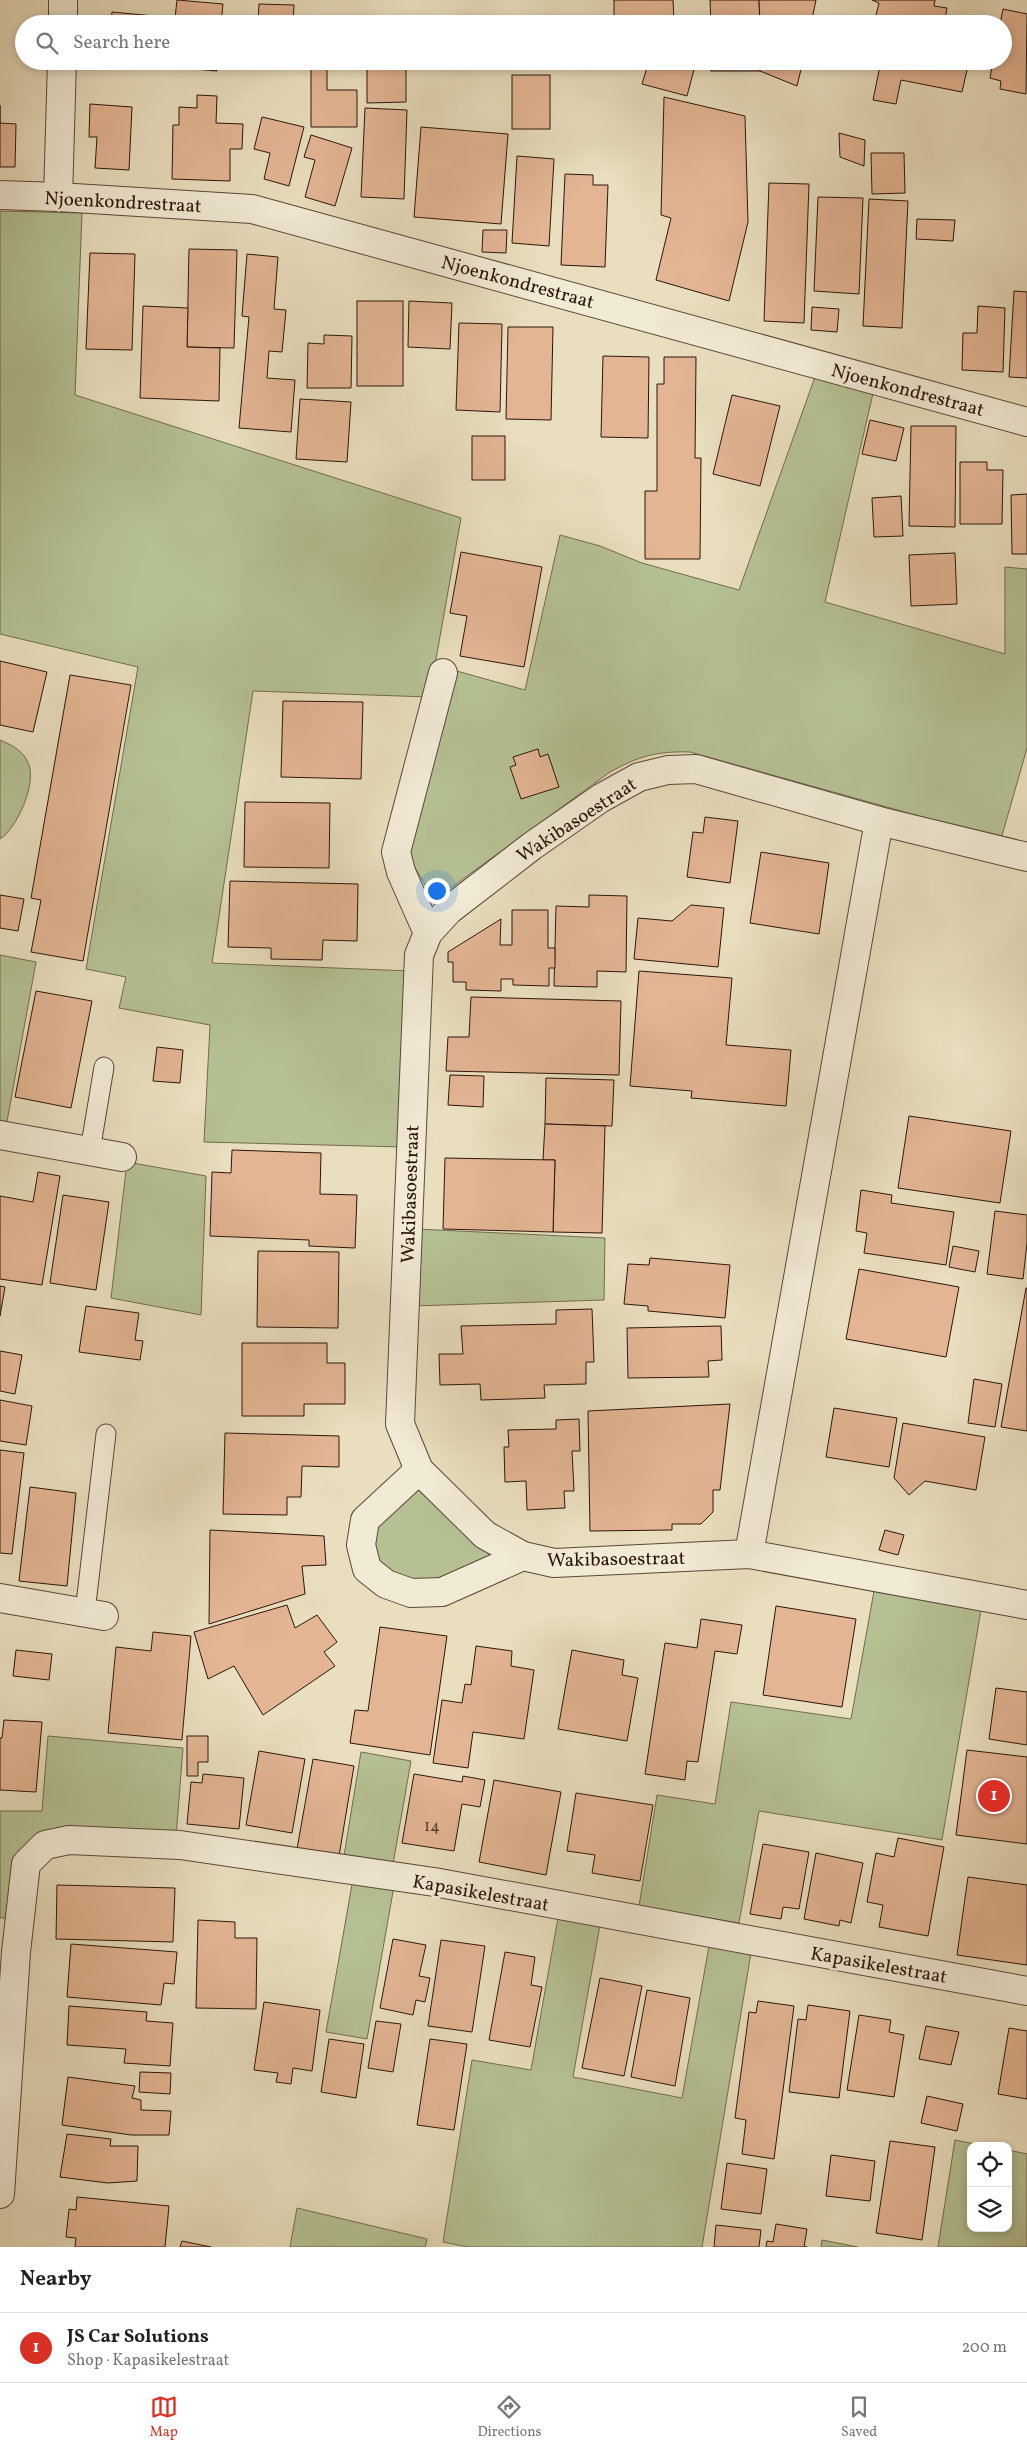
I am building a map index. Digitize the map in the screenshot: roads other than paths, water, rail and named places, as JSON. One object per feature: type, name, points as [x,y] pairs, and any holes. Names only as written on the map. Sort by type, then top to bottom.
[{"type":"street","points":[[63,0],[63,15]]},
{"type":"street","points":[[58,197],[62,70]]},
{"type":"street","name":"Njoenkondrestraat","points":[[0,195],[252,209],[1027,422]]},
{"type":"street","points":[[428,933],[401,872],[396,852],[444,673]]},
{"type":"street","name":"Wakibasoestraat","points":[[1027,857],[879,821],[696,769],[668,770],[639,777],[601,798],[532,846],[449,910],[428,933],[419,955],[400,1424],[419,1470],[485,1535],[523,1556],[554,1563],[749,1554],[1027,1605]]},
{"type":"street","points":[[749,1554],[879,821]]},
{"type":"street","points":[[0,1135],[122,1157]]},
{"type":"street","points":[[419,1470],[365,1520],[361,1545],[367,1570],[386,1584],[411,1593],[442,1592],[523,1556]]},
{"type":"street","points":[[0,1598],[95,1614]]},
{"type":"street","name":"Kapasikelestraat","points":[[0,2194],[8,1951],[26,1864],[45,1845],[69,1840],[180,1845],[434,1882],[1027,1991]]},
{"type":"lane","points":[[90,1151],[104,1067]]},
{"type":"lane","points":[[95,1614],[106,1434]]},
{"type":"place","name":"JS Car Solutions","points":[[994,1796]]}]
